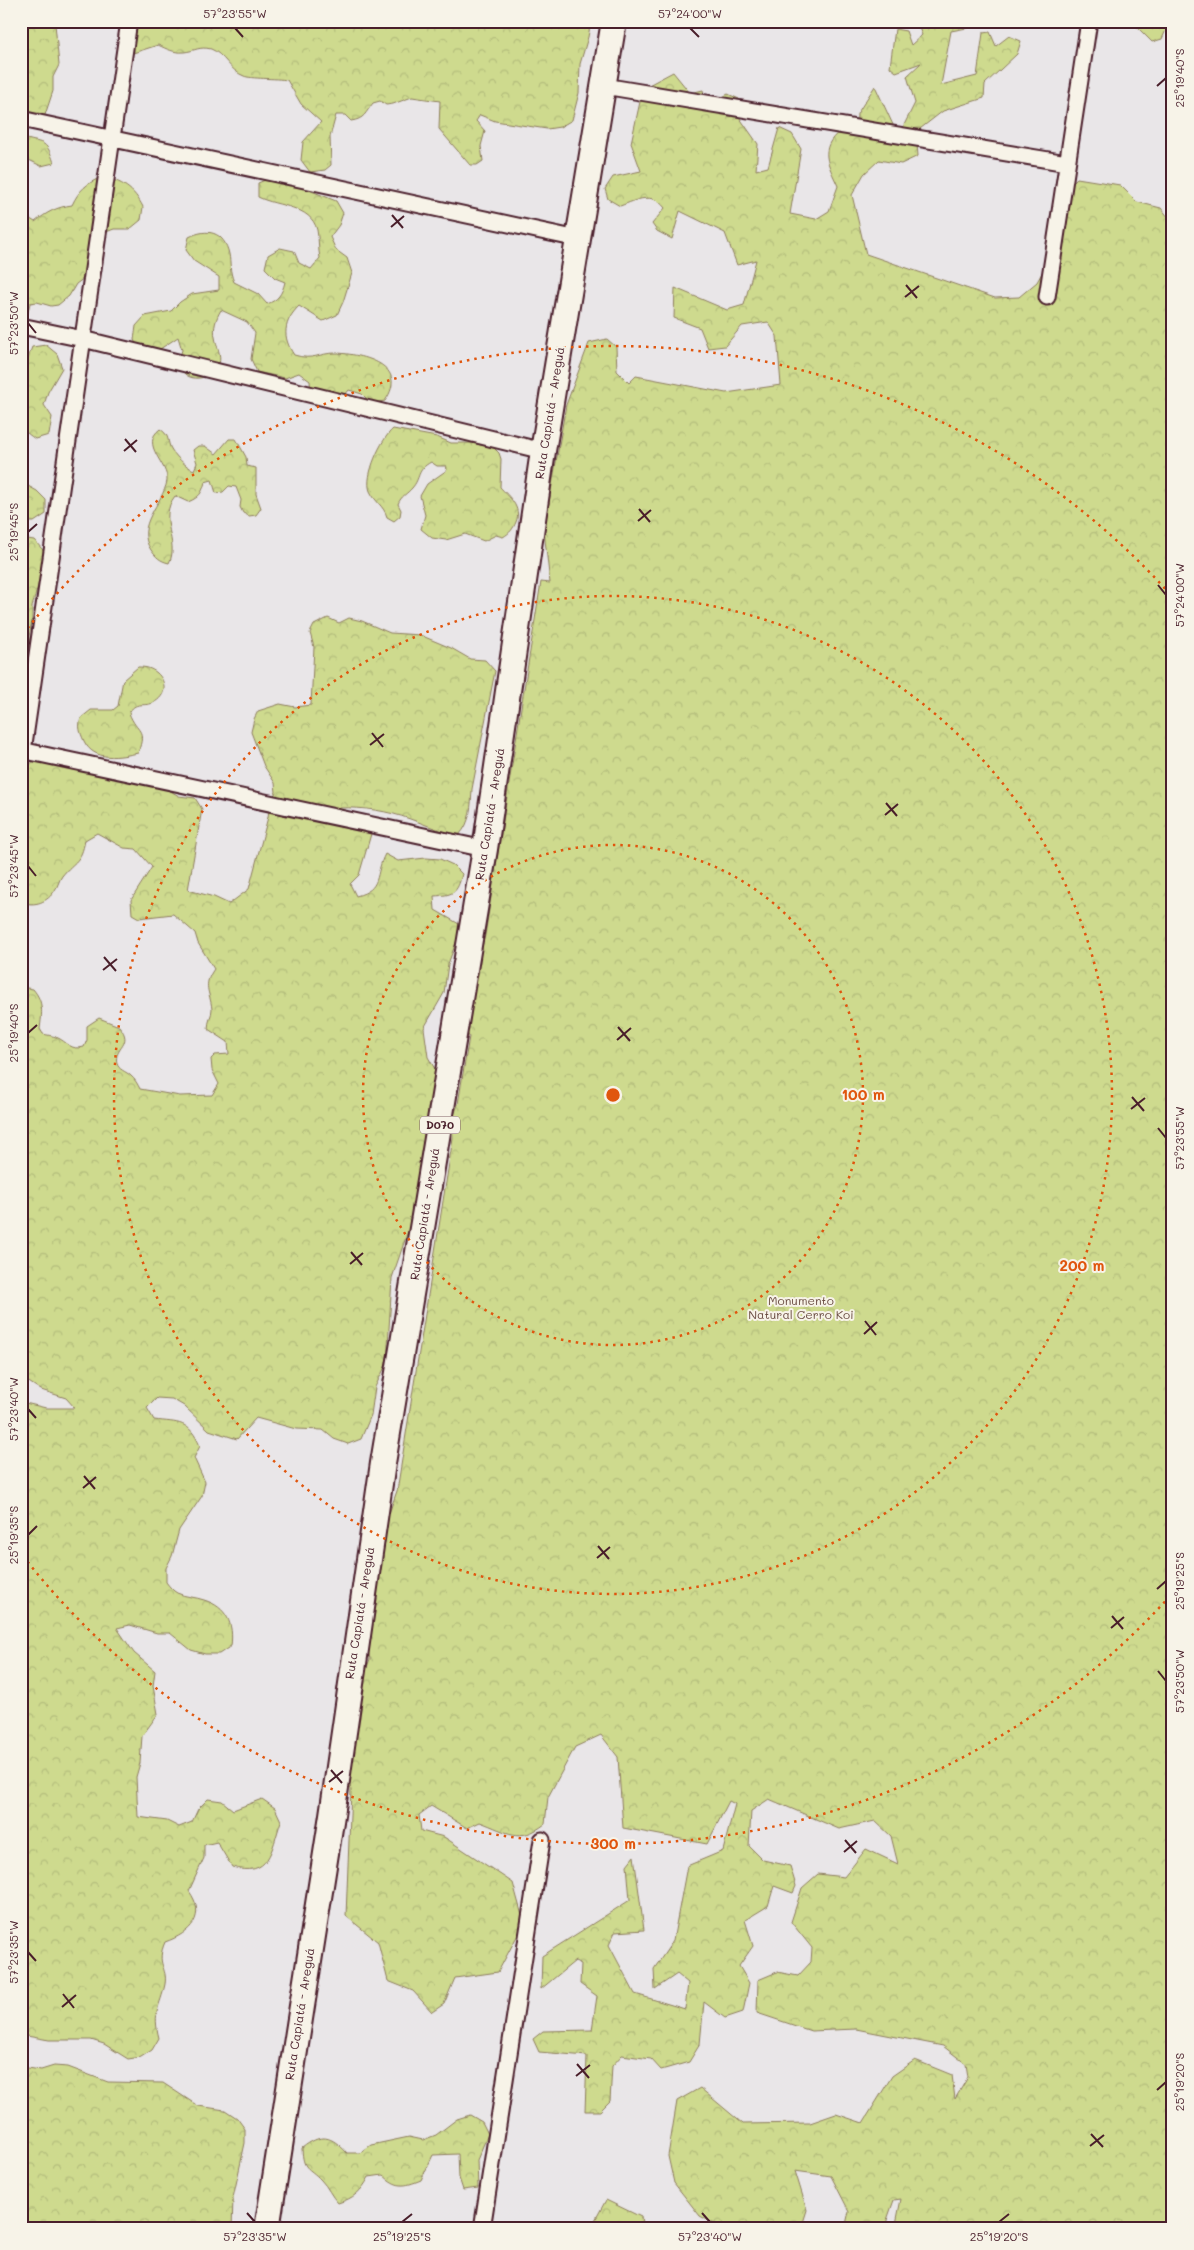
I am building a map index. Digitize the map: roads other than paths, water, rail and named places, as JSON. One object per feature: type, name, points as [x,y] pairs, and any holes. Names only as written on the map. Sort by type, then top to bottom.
[{"type":"main road","name":"Ruta Capiatá - Areguá","points":[[267,2229],[332,1815],[383,1463],[485,849],[543,451],[614,21]]},
{"type":"street","points":[[129,21],[22,750],[485,849]]},
{"type":"street","points":[[1047,297],[1089,21]]},
{"type":"street","points":[[604,86],[1067,163]]},
{"type":"street","points":[[21,119],[578,239]]},
{"type":"street","points":[[21,326],[83,339],[543,451]]},
{"type":"street","points":[[482,2229],[542,1840]]},
{"type":"water","points":[[1173,1451],[1173,1478],[1169,1475],[1165,1465]]},
{"type":"park label","name":"Monumento Natural Cerro Koi","points":[[801,1308]]}]
